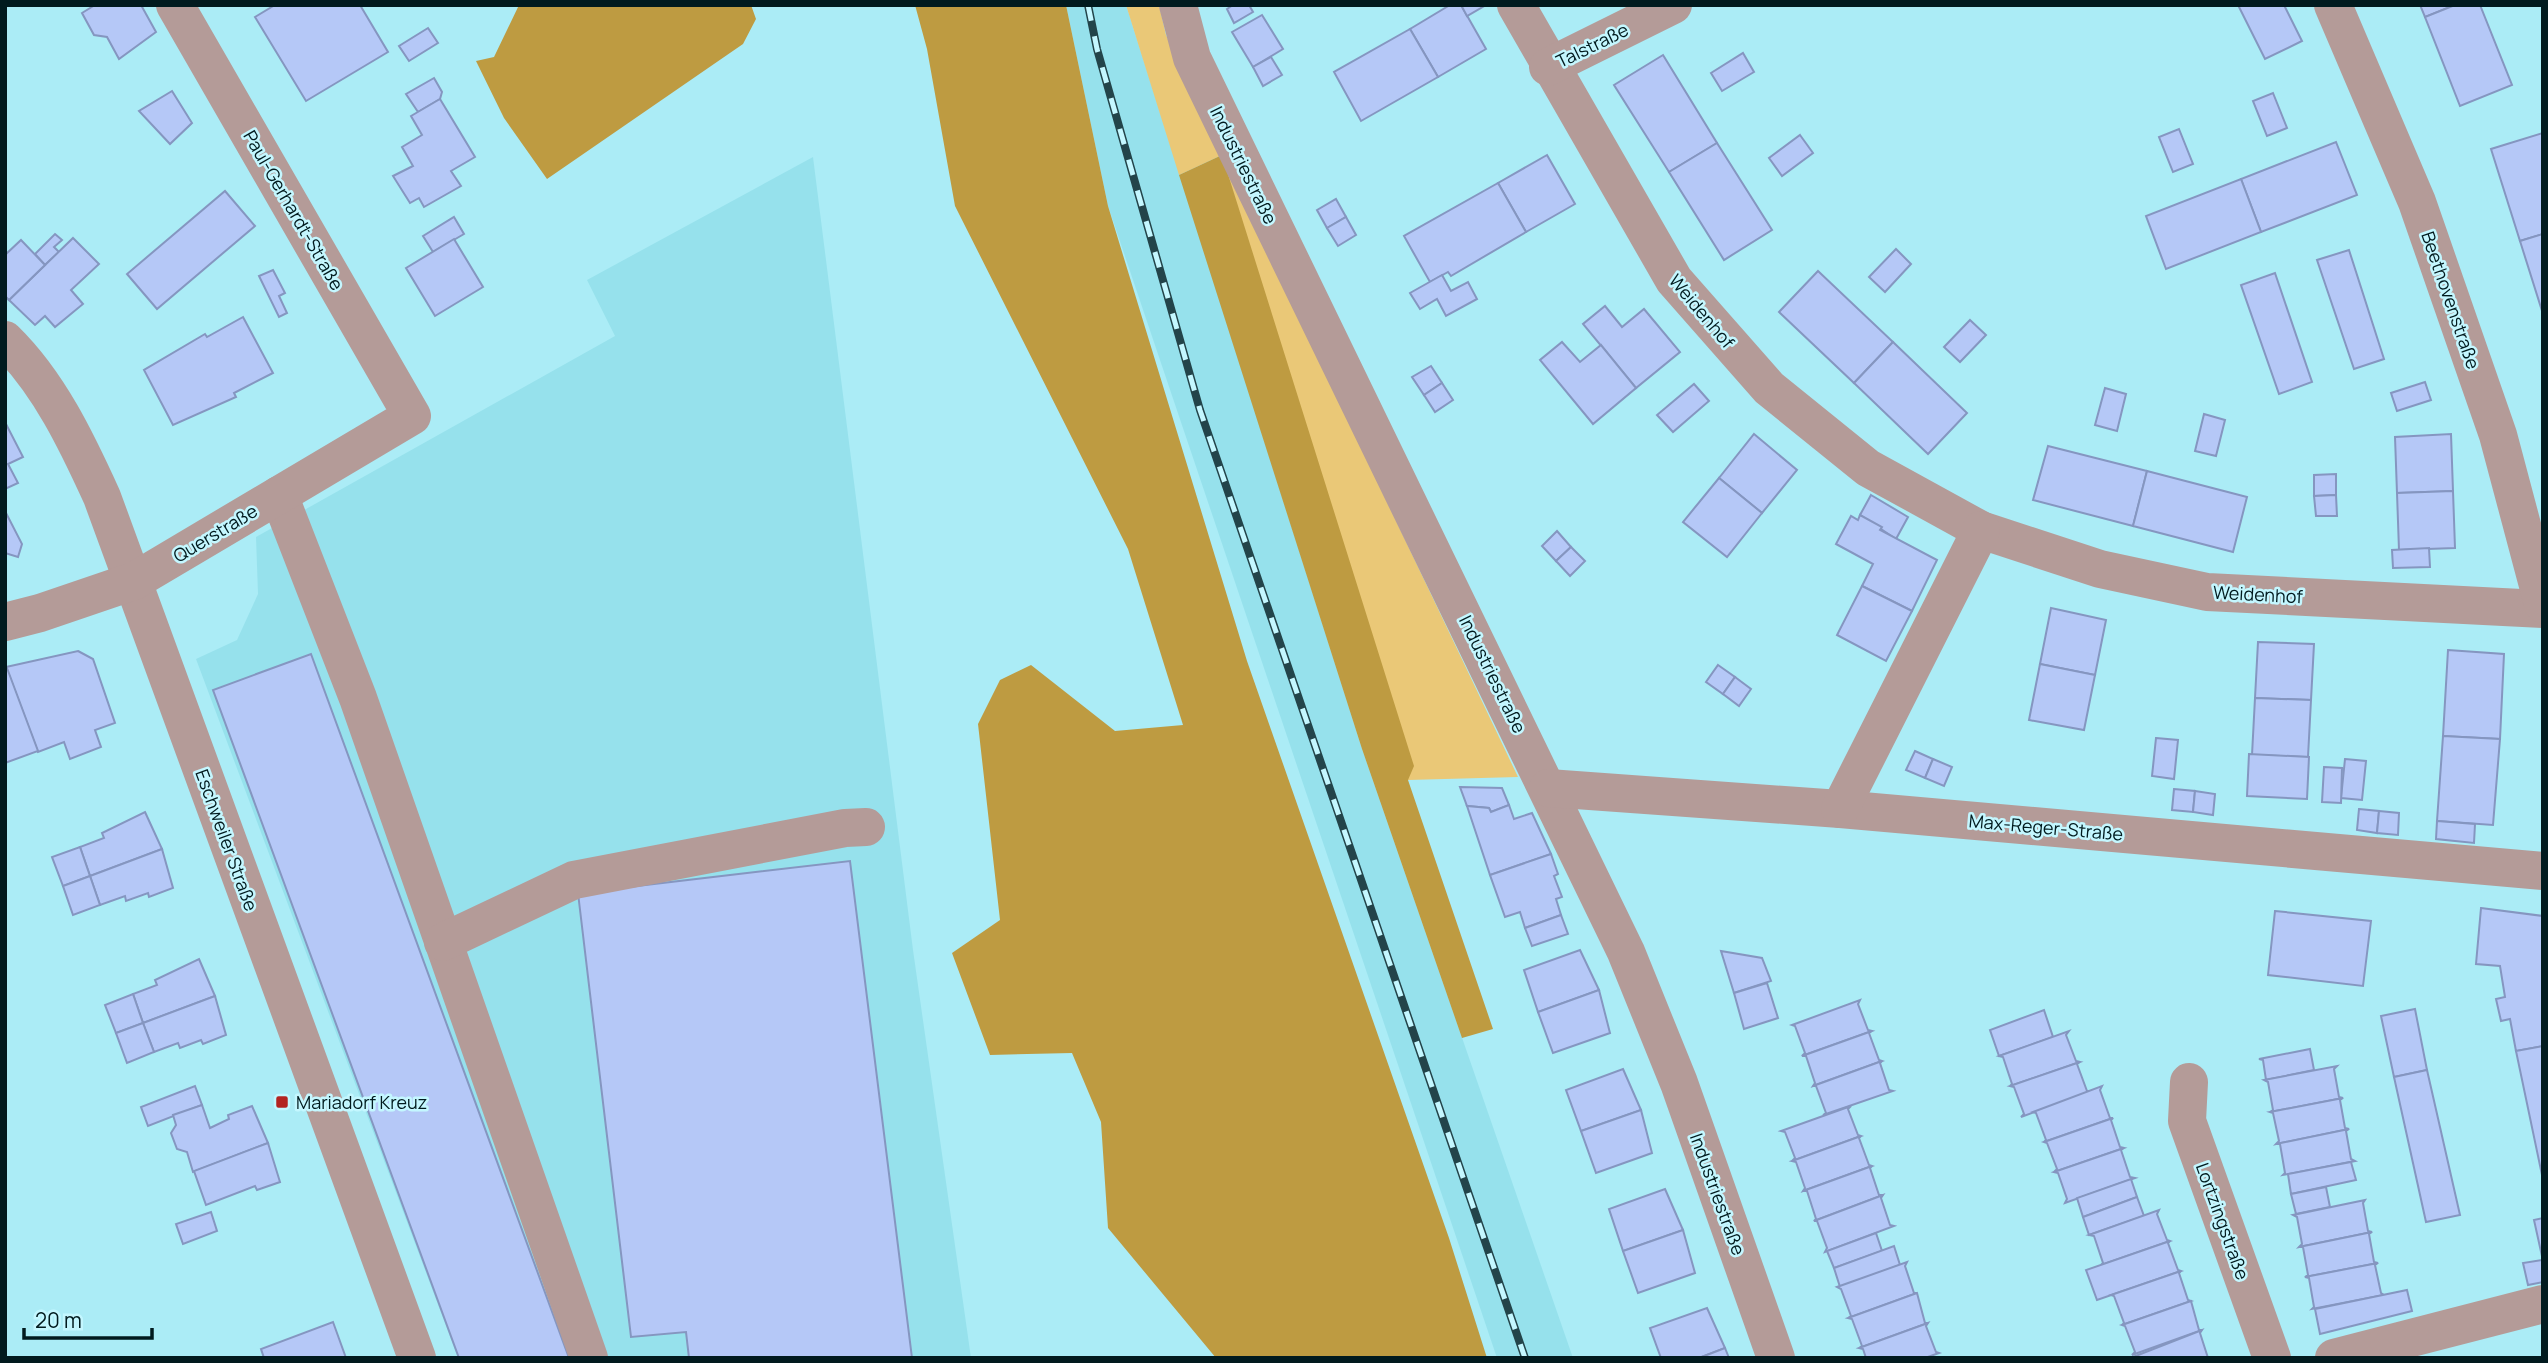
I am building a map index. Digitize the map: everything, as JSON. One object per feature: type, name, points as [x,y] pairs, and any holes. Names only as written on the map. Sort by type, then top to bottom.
[{"type":"street","name":"Paul-Gerhardt-Straße","points":[[175,5],[412,416]]},
{"type":"street","name":"Industriestraße","points":[[1178,5],[1192,58],[1626,951],[1679,1083],[1776,1358]]},
{"type":"street","name":"Weidenhof","points":[[1516,5],[1548,67],[1674,280],[1769,388],[1868,468],[1981,530],[2100,569],[2207,592],[2543,607]]},
{"type":"street","name":"Talstraße","points":[[1548,67],[1673,5]]},
{"type":"street","name":"Beethovenstraße","points":[[2333,5],[2417,202],[2498,435],[2543,607]]},
{"type":"street","name":"Eschweiler Straße","points":[[5,340],[55,404],[81,450],[134,581],[298,1039],[417,1358]]},
{"type":"street","name":"Querstraße","points":[[5,622],[134,581],[412,416]]},
{"type":"street","points":[[279,495],[358,698],[589,1358]]},
{"type":"street","points":[[1840,809],[1981,530]]},
{"type":"street","name":"Max-Reger-Straße","points":[[1548,788],[1840,809],[2543,871]]},
{"type":"street","points":[[443,942],[574,880],[845,828],[866,827]]},
{"type":"street","name":"Lortzingstraße","points":[[2189,1082],[2187,1121],[2272,1358]]},
{"type":"street","points":[[2334,1358],[2543,1304]]},
{"type":"shaded area","points":[[519,5],[751,5],[756,19],[743,44],[547,179],[504,118],[476,61],[494,57]]},
{"type":"shaded area","points":[[915,5],[1066,5],[1108,206],[1247,661],[1449,1238],[1487,1358],[1216,1358],[1108,1228],[1101,1122],[1072,1053],[990,1055],[952,953],[1000,920],[978,724],[1000,680],[1031,665],[1115,731],[1183,725],[1128,549],[955,206],[927,49]]},
{"type":"shaded area","points":[[1066,5],[1126,5],[1362,749],[1573,1358],[1497,1358],[1108,206]]},
{"type":"shaded area","points":[[1126,5],[1159,5],[1166,35],[1222,155],[1179,175]]},
{"type":"shaded area","points":[[1222,155],[1518,777],[1408,780]]},
{"type":"shaded area","points":[[1222,155],[1414,766],[1408,780],[1493,1029],[1462,1038],[1362,749],[1179,175]]},
{"type":"shaded area","points":[[813,157],[913,950],[971,1358],[458,1358],[196,659],[237,640],[258,594],[256,537],[615,336],[587,280]]},
{"type":"building","points":[[95,5],[141,5],[156,32],[119,59],[107,37],[94,35],[82,13]]},
{"type":"building","points":[[275,5],[360,5],[388,52],[306,101],[255,17]]},
{"type":"building","points":[[1233,5],[1249,5],[1253,12],[1234,23],[1227,9]]},
{"type":"building","points":[[1450,5],[1461,5],[1486,49],[1438,77],[1410,29]]},
{"type":"building","points":[[1461,5],[1486,5],[1467,16]]},
{"type":"building","points":[[2238,5],[2284,5],[2302,41],[2265,59]]},
{"type":"building","points":[[2420,5],[2455,5],[2425,17]]},
{"type":"building","points":[[2455,5],[2480,5],[2512,85],[2460,106],[2425,17]]},
{"type":"building","points":[[1262,15],[1283,49],[1253,67],[1232,32]]},
{"type":"building","points":[[428,28],[438,43],[409,61],[399,46]]},
{"type":"building","points":[[1410,29],[1438,77],[1361,121],[1334,72]]},
{"type":"building","points":[[1743,53],[1754,72],[1722,91],[1711,73]]},
{"type":"building","points":[[1663,55],[1717,143],[1669,172],[1614,85]]},
{"type":"building","points":[[1271,57],[1282,75],[1263,86],[1253,67]]},
{"type":"building","points":[[434,78],[442,92],[440,99],[418,112],[406,94]]},
{"type":"building","points":[[172,91],[192,123],[170,144],[139,111]]},
{"type":"building","points":[[2273,93],[2287,128],[2267,136],[2253,101]]},
{"type":"building","points":[[440,99],[475,157],[451,171],[461,186],[424,207],[419,198],[410,203],[393,176],[413,166],[402,147],[422,135],[411,116]]},
{"type":"building","points":[[2179,129],[2193,164],[2173,172],[2159,137]]},
{"type":"building","points":[[2543,133],[2543,234],[2520,241],[2491,149]]},
{"type":"building","points":[[1800,135],[1813,153],[1782,176],[1769,158]]},
{"type":"building","points":[[2336,142],[2357,195],[2261,232],[2241,179]]},
{"type":"building","points":[[1717,143],[1772,230],[1724,260],[1669,172]]},
{"type":"building","points":[[1547,155],[1575,204],[1526,232],[1498,183]]},
{"type":"building","points":[[2241,179],[2261,232],[2166,269],[2146,216]]},
{"type":"building","points":[[1498,183],[1526,232],[1451,276],[1448,272],[1430,282],[1404,236]]},
{"type":"building","points":[[225,191],[255,226],[157,309],[127,274]]},
{"type":"building","points":[[1336,199],[1346,217],[1327,228],[1317,210]]},
{"type":"building","points":[[454,217],[464,234],[433,252],[423,236]]},
{"type":"building","points":[[1346,217],[1356,235],[1338,246],[1327,228]]},
{"type":"building","points":[[55,234],[62,240],[54,247],[59,252],[45,265],[35,254]]},
{"type":"building","points":[[2543,234],[2543,314],[2520,241]]},
{"type":"building","points":[[73,238],[99,264],[71,290],[83,304],[55,327],[45,316],[35,325],[9,300]]},
{"type":"building","points":[[454,239],[483,287],[435,316],[406,268]]},
{"type":"building","points":[[21,240],[45,265],[9,300],[5,296],[5,255]]},
{"type":"building","points":[[1896,249],[1911,264],[1885,292],[1869,277]]},
{"type":"building","points":[[2349,250],[2384,359],[2354,369],[2317,260]]},
{"type":"building","points":[[273,270],[285,293],[279,296],[287,313],[279,317],[259,276]]},
{"type":"building","points":[[1818,271],[1893,342],[1854,383],[1779,312]]},
{"type":"building","points":[[2275,273],[2312,382],[2279,394],[2241,285]]},
{"type":"building","points":[[1442,275],[1451,291],[1468,282],[1477,299],[1446,316],[1437,299],[1420,309],[1410,293]]},
{"type":"building","points":[[1605,306],[1622,327],[1644,309],[1680,352],[1636,388],[1583,324]]},
{"type":"building","points":[[243,317],[273,373],[234,393],[236,397],[173,425],[144,370],[205,334],[207,337]]},
{"type":"building","points":[[1970,320],[1986,335],[1960,362],[1944,347]]},
{"type":"building","points":[[1562,342],[1580,362],[1601,345],[1636,388],[1593,424],[1540,360]]},
{"type":"building","points":[[1893,342],[1967,413],[1928,454],[1854,383]]},
{"type":"building","points":[[1431,366],[1442,383],[1424,395],[1412,377]]},
{"type":"building","points":[[2425,382],[2431,400],[2397,411],[2391,393]]},
{"type":"building","points":[[1442,383],[1453,400],[1435,412],[1424,395]]},
{"type":"building","points":[[1694,384],[1709,401],[1673,432],[1657,415]]},
{"type":"building","points":[[2105,388],[2126,394],[2117,431],[2095,425]]},
{"type":"building","points":[[2204,414],[2225,420],[2216,456],[2195,451]]},
{"type":"building","points":[[6,424],[23,457],[8,464],[18,483],[5,489]]},
{"type":"building","points":[[1754,434],[1797,470],[1762,513],[1719,478]]},
{"type":"building","points":[[2451,434],[2453,491],[2397,493],[2395,437]]},
{"type":"building","points":[[2048,446],[2147,471],[2133,526],[2033,500]]},
{"type":"building","points":[[2147,471],[2247,497],[2233,552],[2133,526]]},
{"type":"building","points":[[2336,474],[2336,495],[2314,496],[2314,475]]},
{"type":"building","points":[[1719,478],[1762,513],[1727,557],[1683,522]]},
{"type":"building","points":[[2453,491],[2455,548],[2399,550],[2397,493]]},
{"type":"building","points":[[1871,495],[1908,517],[1896,539],[1860,515]]},
{"type":"building","points":[[2336,495],[2337,516],[2316,516],[2314,496]]},
{"type":"building","points":[[5,511],[22,544],[18,557],[5,553]]},
{"type":"building","points":[[1860,515],[1882,527],[1880,530],[1937,560],[1912,611],[1862,586],[1873,564],[1836,544],[1851,516],[1858,520]]},
{"type":"building","points":[[1557,531],[1571,547],[1556,561],[1542,546]]},
{"type":"building","points":[[1571,547],[1585,561],[1570,576],[1556,561]]},
{"type":"building","points":[[2429,548],[2430,567],[2393,568],[2392,550]]},
{"type":"building","points":[[1862,586],[1912,611],[1886,661],[1837,635]]},
{"type":"building","points":[[2051,608],[2106,620],[2095,675],[2040,664]]},
{"type":"building","points":[[2258,642],[2314,644],[2311,700],[2255,698]]},
{"type":"building","points":[[2448,650],[2504,654],[2500,739],[2443,736]]},
{"type":"building","points":[[78,651],[93,659],[115,723],[95,730],[101,747],[70,759],[64,742],[38,752],[6,667]]},
{"type":"building","points":[[311,654],[569,1358],[459,1358],[213,690]]},
{"type":"building","points":[[2040,664],[2095,675],[2084,730],[2029,720]]},
{"type":"building","points":[[1718,665],[1735,677],[1723,694],[1706,682]]},
{"type":"building","points":[[7,668],[38,751],[5,763],[5,669]]},
{"type":"building","points":[[1735,677],[1751,689],[1739,706],[1723,694]]},
{"type":"building","points":[[2255,698],[2311,700],[2308,757],[2252,755]]},
{"type":"building","points":[[2443,736],[2500,739],[2493,825],[2437,821]]},
{"type":"building","points":[[2156,738],[2178,740],[2174,779],[2152,776]]},
{"type":"building","points":[[1915,751],[1933,759],[1925,778],[1906,770]]},
{"type":"building","points":[[2249,754],[2309,757],[2307,799],[2247,796]]},
{"type":"building","points":[[1933,759],[1952,767],[1944,786],[1925,778]]},
{"type":"building","points":[[2345,759],[2366,761],[2362,800],[2341,798]]},
{"type":"building","points":[[2324,767],[2342,768],[2341,803],[2322,802]]},
{"type":"building","points":[[1460,787],[1502,788],[1509,805],[1491,812],[1489,808],[1467,806]]},
{"type":"building","points":[[2174,789],[2195,791],[2193,812],[2172,810]]},
{"type":"building","points":[[2195,791],[2215,794],[2213,815],[2193,812]]},
{"type":"building","points":[[1509,805],[1514,819],[1532,813],[1551,854],[1490,875],[1467,806],[1489,808],[1491,812]]},
{"type":"building","points":[[2359,809],[2379,811],[2377,833],[2357,830]]},
{"type":"building","points":[[2379,811],[2399,813],[2398,835],[2377,833]]},
{"type":"building","points":[[145,812],[162,849],[90,876],[80,847],[104,838],[102,833]]},
{"type":"building","points":[[2437,821],[2475,824],[2474,843],[2436,839]]},
{"type":"building","points":[[80,847],[90,876],[63,886],[52,857]]},
{"type":"building","points":[[162,849],[173,888],[149,897],[148,893],[126,901],[125,896],[100,905],[90,876]]},
{"type":"building","points":[[1551,854],[1558,874],[1554,876],[1562,897],[1556,899],[1561,915],[1525,928],[1520,912],[1505,917],[1490,875]]},
{"type":"building","points":[[850,861],[912,1358],[689,1358],[686,1332],[631,1337],[578,893]]},
{"type":"building","points":[[90,876],[100,905],[73,915],[63,886]]},
{"type":"building","points":[[2481,908],[2543,916],[2543,1046],[2516,1051],[2510,1019],[2501,1021],[2496,999],[2505,997],[2500,966],[2476,964]]},
{"type":"building","points":[[2275,911],[2371,921],[2363,986],[2268,975]]},
{"type":"building","points":[[1561,915],[1568,934],[1532,946],[1525,928]]},
{"type":"building","points":[[1580,950],[1599,990],[1538,1012],[1524,970]]},
{"type":"building","points":[[1721,951],[1762,958],[1771,981],[1734,993]]},
{"type":"building","points":[[199,959],[215,996],[143,1023],[133,994],[157,985],[155,980]]},
{"type":"building","points":[[1767,983],[1778,1018],[1744,1029],[1734,993]]},
{"type":"building","points":[[1599,990],[1610,1033],[1553,1053],[1538,1012]]},
{"type":"building","points":[[133,994],[143,1023],[116,1033],[105,1005]]},
{"type":"building","points":[[215,996],[226,1035],[203,1044],[201,1040],[180,1048],[178,1043],[154,1052],[143,1023]]},
{"type":"building","points":[[1860,1000],[1858,1004],[1868,1030],[1872,1031],[1802,1056],[1805,1053],[1795,1026],[1792,1025]]},
{"type":"building","points":[[2415,1009],[2427,1070],[2394,1077],[2381,1016]]},
{"type":"building","points":[[2044,1010],[2053,1037],[1999,1056],[1990,1030]]},
{"type":"building","points":[[143,1023],[154,1052],[127,1063],[116,1033]]},
{"type":"building","points":[[1872,1031],[1869,1033],[1879,1060],[1882,1061],[1813,1086],[1815,1083],[1806,1056],[1802,1056]]},
{"type":"building","points":[[2069,1031],[2066,1035],[2076,1061],[2080,1062],[2010,1086],[2012,1084],[2003,1057],[1999,1056]]},
{"type":"building","points":[[2543,1046],[2543,1174],[2542,1175],[2516,1051]]},
{"type":"building","points":[[2310,1049],[2314,1070],[2266,1080],[2263,1060],[2259,1059]]},
{"type":"building","points":[[1882,1061],[1880,1063],[1889,1090],[1893,1091],[1823,1115],[1826,1113],[1816,1086],[1813,1086]]},
{"type":"building","points":[[2080,1062],[2077,1064],[2087,1091],[2090,1092],[2021,1117],[2024,1114],[2014,1087],[2010,1086]]},
{"type":"building","points":[[2337,1066],[2334,1069],[2339,1097],[2343,1098],[2270,1112],[2273,1110],[2268,1082],[2264,1080]]},
{"type":"building","points":[[1623,1069],[1641,1110],[1581,1131],[1566,1090]]},
{"type":"building","points":[[2427,1070],[2460,1215],[2426,1222],[2394,1077]]},
{"type":"building","points":[[195,1086],[202,1105],[148,1126],[141,1107]]},
{"type":"building","points":[[2102,1086],[2100,1090],[2110,1118],[2113,1118],[2044,1142],[2046,1140],[2036,1113],[2033,1112]]},
{"type":"building","points":[[2343,1098],[2340,1100],[2345,1128],[2349,1129],[2276,1144],[2279,1141],[2273,1113],[2270,1112]]},
{"type":"building","points":[[202,1105],[210,1128],[229,1119],[228,1115],[252,1106],[268,1143],[193,1172],[187,1152],[177,1149],[171,1133],[176,1125],[173,1115]]},
{"type":"building","points":[[1851,1106],[1848,1109],[1858,1135],[1861,1136],[1792,1161],[1795,1158],[1785,1132],[1781,1131]]},
{"type":"building","points":[[1641,1110],[1652,1153],[1596,1173],[1581,1131]]},
{"type":"building","points":[[2113,1118],[2111,1120],[2120,1147],[2124,1148],[2054,1172],[2057,1169],[2047,1143],[2044,1142]]},
{"type":"building","points":[[2349,1129],[2346,1131],[2351,1159],[2355,1161],[2283,1175],[2285,1173],[2280,1144],[2276,1144]]},
{"type":"building","points":[[1861,1136],[1859,1138],[1869,1165],[1872,1166],[1803,1191],[1805,1188],[1796,1162],[1792,1161]]},
{"type":"building","points":[[268,1143],[280,1182],[257,1190],[255,1186],[206,1205],[194,1171]]},
{"type":"building","points":[[2124,1148],[2121,1150],[2130,1177],[2135,1178],[2065,1203],[2067,1199],[2058,1173],[2054,1172]]},
{"type":"building","points":[[2351,1162],[2356,1180],[2291,1194],[2288,1174]]},
{"type":"building","points":[[1872,1166],[1870,1168],[1879,1195],[1883,1195],[1814,1221],[1816,1219],[1807,1191],[1803,1191]]},
{"type":"building","points":[[2131,1179],[2137,1197],[2083,1217],[2077,1198]]},
{"type":"building","points":[[2326,1187],[2330,1207],[2296,1214],[2291,1194]]},
{"type":"building","points":[[1665,1189],[1683,1230],[1623,1251],[1609,1209]]},
{"type":"building","points":[[1883,1195],[1881,1198],[1890,1225],[1894,1226],[1825,1252],[1827,1248],[1817,1221],[1814,1221]]},
{"type":"building","points":[[2137,1197],[2144,1216],[2089,1235],[2083,1217]]},
{"type":"building","points":[[2365,1200],[2363,1203],[2368,1231],[2372,1232],[2299,1247],[2302,1244],[2297,1217],[2293,1215]]},
{"type":"building","points":[[2159,1210],[2157,1214],[2167,1240],[2170,1241],[2101,1265],[2103,1263],[2094,1236],[2089,1235]]},
{"type":"building","points":[[211,1212],[217,1231],[183,1244],[176,1224]]},
{"type":"building","points":[[2543,1218],[2543,1261],[2534,1220]]},
{"type":"building","points":[[1683,1230],[1695,1273],[1638,1293],[1623,1251]]},
{"type":"building","points":[[2372,1232],[2369,1234],[2374,1262],[2378,1263],[2305,1277],[2308,1275],[2303,1247],[2299,1247]]},
{"type":"building","points":[[1876,1233],[1882,1251],[1834,1268],[1827,1251]]},
{"type":"building","points":[[2170,1241],[2168,1243],[2178,1270],[2181,1271],[2097,1300],[2086,1270]]},
{"type":"building","points":[[1894,1246],[1900,1265],[1840,1287],[1834,1268]]},
{"type":"building","points":[[2542,1260],[2543,1282],[2528,1285],[2523,1263]]},
{"type":"building","points":[[1907,1262],[1905,1266],[1914,1293],[1917,1293],[1848,1318],[1851,1316],[1841,1289],[1837,1287]]},
{"type":"building","points":[[2378,1263],[2375,1265],[2381,1293],[2384,1295],[2312,1309],[2314,1307],[2309,1278],[2305,1277]]},
{"type":"building","points":[[2181,1271],[2179,1273],[2188,1300],[2191,1301],[2122,1325],[2124,1323],[2114,1296],[2111,1295]]},
{"type":"building","points":[[2407,1290],[2412,1311],[2320,1334],[2315,1309]]},
{"type":"building","points":[[1917,1293],[1925,1323],[1928,1323],[1859,1348],[1862,1346],[1852,1319],[1848,1318]]},
{"type":"building","points":[[2191,1301],[2199,1330],[2202,1330],[2132,1355],[2135,1352],[2125,1326],[2122,1325]]},
{"type":"building","points":[[1707,1308],[1725,1348],[1699,1358],[1661,1358],[1650,1328]]},
{"type":"building","points":[[333,1322],[346,1358],[264,1358],[261,1349]]},
{"type":"building","points":[[1928,1323],[1926,1326],[1936,1352],[1939,1353],[1925,1358],[1866,1358],[1863,1349],[1859,1348]]},
{"type":"building","points":[[2202,1330],[2200,1333],[2208,1358],[2133,1357]]},
{"type":"building","points":[[1725,1348],[1729,1358],[1699,1358]]},
{"type":"railway","points":[[1088,5],[1097,49],[1200,410],[1525,1358]]},
{"type":"place","name":"Mariadorf Kreuz","points":[[282,1102]]}]
